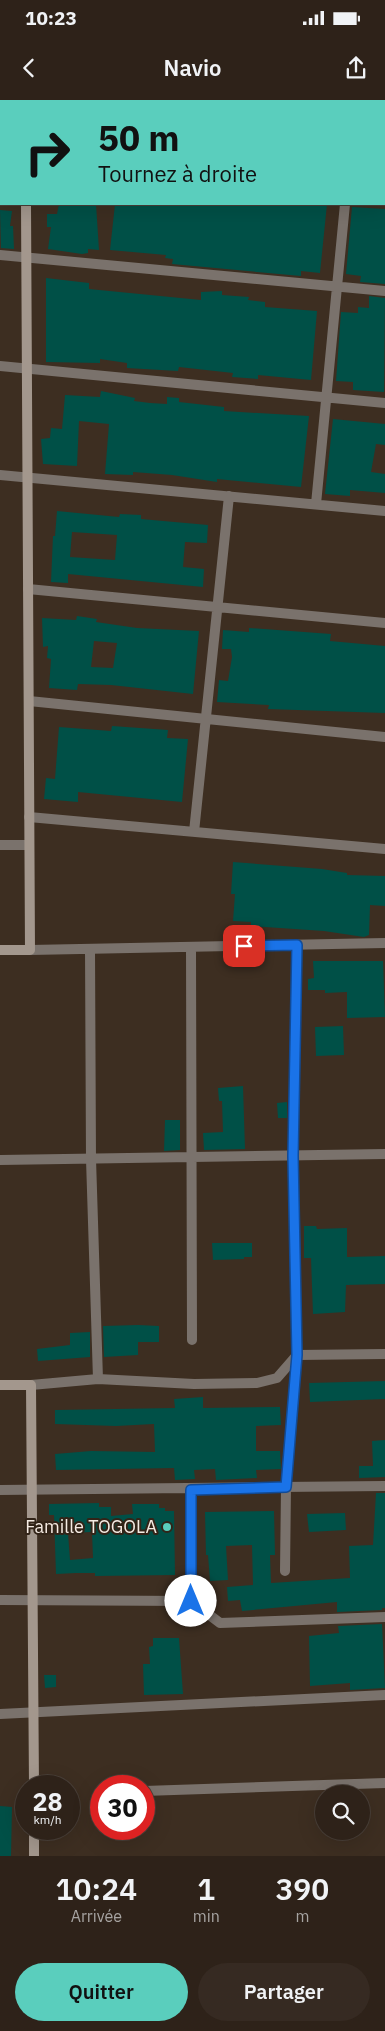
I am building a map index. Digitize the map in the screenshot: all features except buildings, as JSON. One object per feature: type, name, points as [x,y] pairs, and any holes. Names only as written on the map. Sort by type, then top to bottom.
[{"type":"street","points":[[26,205],[30,950]]},
{"type":"street","points":[[316,504],[345,205]]},
{"type":"street","points":[[0,255],[385,291]]},
{"type":"street","points":[[0,366],[385,403]]},
{"type":"street","points":[[0,475],[385,511]]},
{"type":"street","points":[[194,832],[228,496]]},
{"type":"street","points":[[28,589],[385,623]]},
{"type":"street","points":[[29,701],[385,737]]},
{"type":"street","points":[[29,817],[385,849]]},
{"type":"street","points":[[0,845],[29,845]]},
{"type":"street","points":[[0,950],[385,944]]},
{"type":"street","points":[[285,1571],[286,1487],[297,1355],[293,1156],[297,945]]},
{"type":"street","points":[[191,947],[192,1340]]},
{"type":"street","points":[[90,949],[91,1159],[98,1378]]},
{"type":"street","points":[[0,1160],[385,1154]]},
{"type":"street","points":[[0,1385],[31,1385],[98,1378],[194,1384],[257,1383],[278,1378],[297,1355],[385,1354]]},
{"type":"street","points":[[31,1385],[34,1775]]},
{"type":"street","points":[[0,1490],[191,1490],[385,1486]]},
{"type":"street","points":[[191,1490],[191,1601]]},
{"type":"street","points":[[0,1600],[191,1601],[220,1623],[385,1617]]},
{"type":"street","points":[[0,1714],[385,1695]]},
{"type":"street","points":[[155,1791],[385,1783]]},
{"type":"street","points":[[34,1840],[34,1856]]},
{"type":"place","name":"Famille TOGOLA","points":[[167,1527]]},
{"type":"route","points":[[191,1601],[191,1490],[286,1487],[297,1355],[293,1156],[297,945],[244,946]]}]
